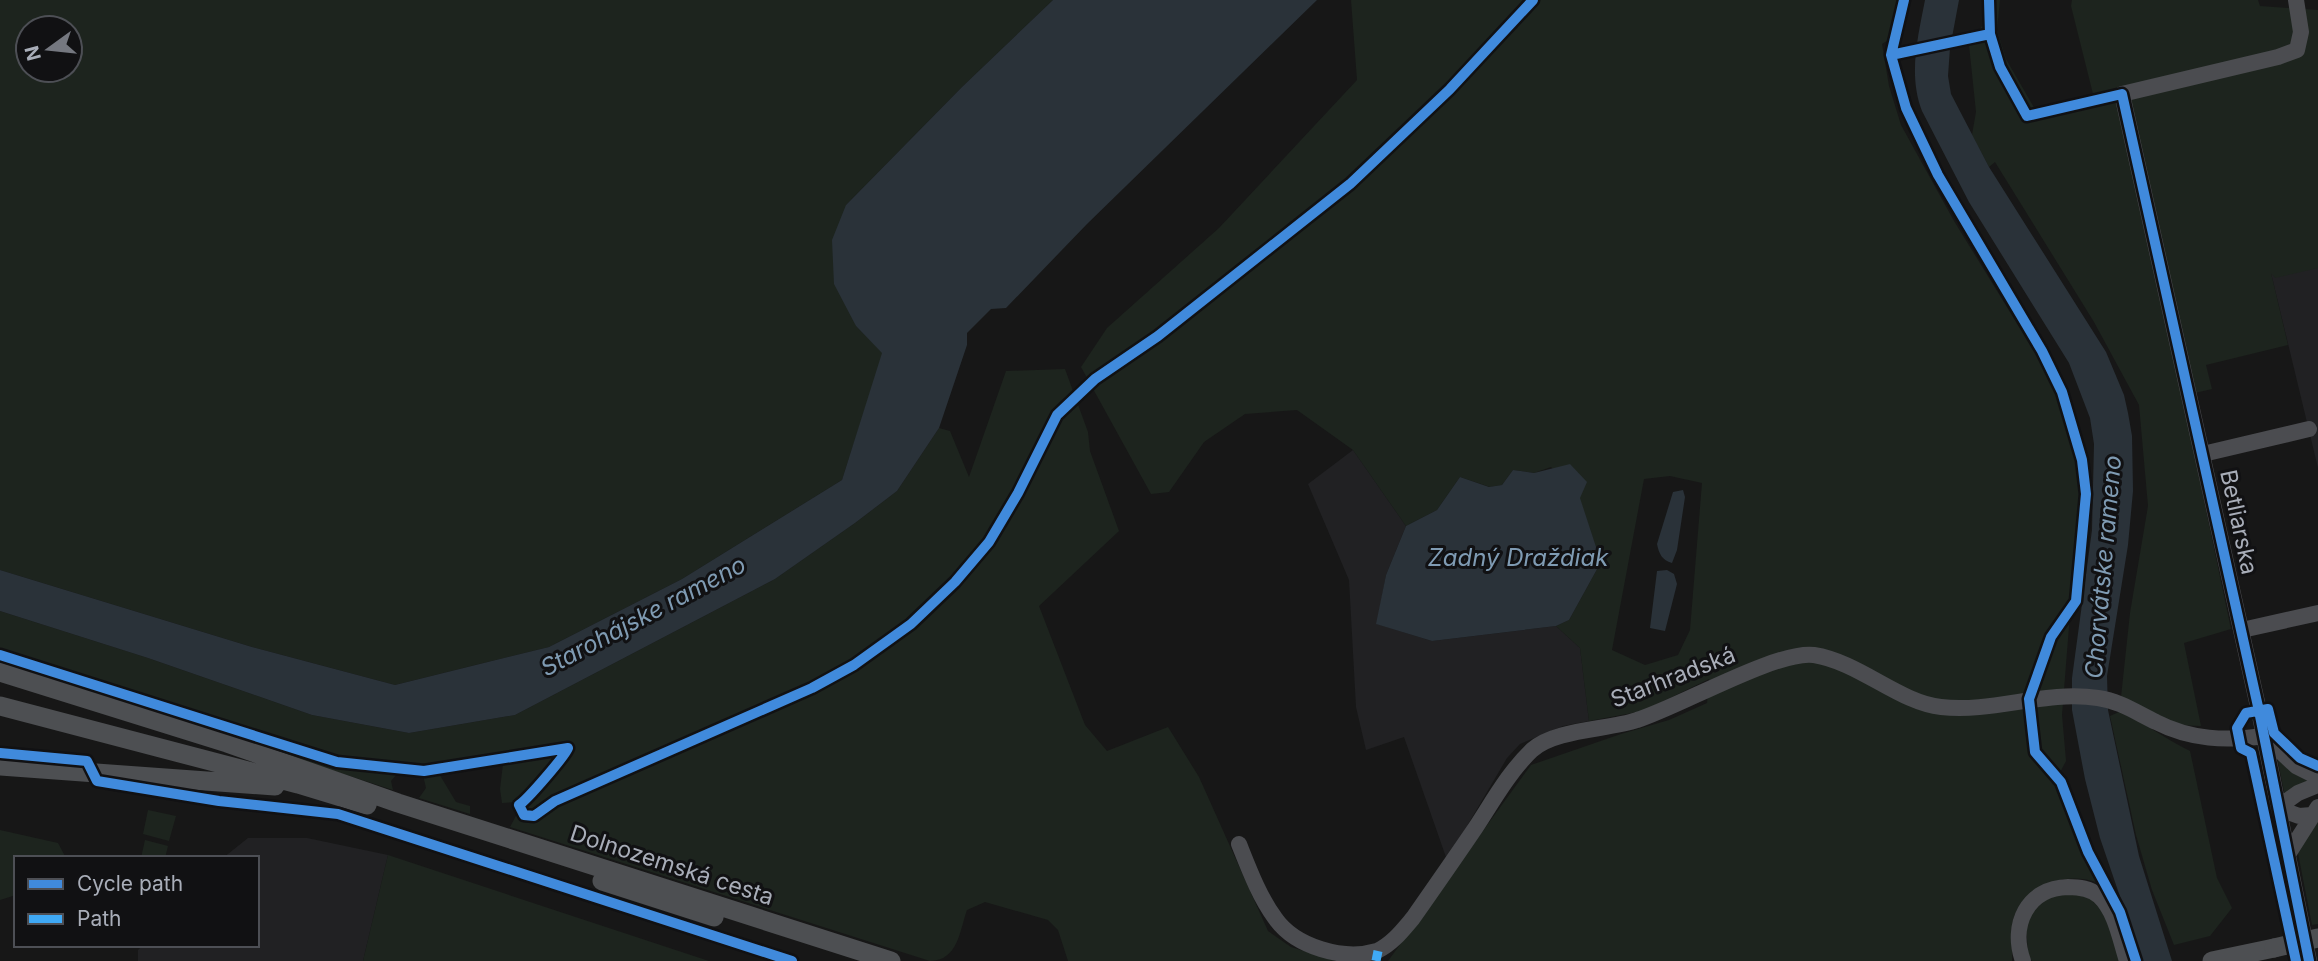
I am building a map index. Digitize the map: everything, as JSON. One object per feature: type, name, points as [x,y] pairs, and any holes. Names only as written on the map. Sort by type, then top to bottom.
[{"type":"main road","name":"Dolnozemská cesta","points":[[5,674],[227,743],[410,807],[891,961]]},
{"type":"main road","name":"Dolnozemská cesta","points":[[0,706],[298,784],[850,961]]},
{"type":"main road","points":[[0,766],[272,787],[298,784]]},
{"type":"main road","points":[[2273,956],[2318,939]]},
{"type":"main road","points":[[2212,961],[2318,950]]},
{"type":"street","name":"Betliarska","points":[[2296,0],[2301,32],[2297,50],[2278,57],[2122,94],[2242,630],[2309,961]]},
{"type":"street","name":"Betliarska","points":[[2203,454],[2308,429]]},
{"type":"street","points":[[2242,630],[2318,613]]},
{"type":"street","name":"Starhradská","points":[[1239,844],[1254,882],[1275,920],[1291,935],[1334,955],[1359,957],[1378,951],[1397,938],[1464,846],[1513,771],[1534,748],[1564,735],[1636,721],[1781,659],[1812,655],[1840,662],[1937,707],[1965,709],[2066,694],[2119,703],[2158,723],[2207,739],[2264,736]]},
{"type":"street","points":[[2264,736],[2296,766],[2318,777]]},
{"type":"street","points":[[2277,808],[2298,793],[2318,785]]},
{"type":"street","points":[[2277,808],[2296,815],[2315,811]]},
{"type":"street","points":[[2287,856],[2315,811]]},
{"type":"street","points":[[2023,961],[2018,933],[2024,911],[2042,893],[2068,887],[2087,889],[2100,897],[2112,915],[2127,961]]},
{"type":"shaded area","points":[[0,0],[1053,0],[962,87],[846,205],[856,326],[883,353],[842,480],[682,579],[549,647],[395,685],[252,647],[0,570]]},
{"type":"shaded area","points":[[1351,0],[1901,0],[1893,37],[1882,44],[1889,86],[1901,125],[1954,221],[2047,372],[2074,452],[2080,488],[2062,715],[2066,761],[2056,780],[2096,882],[2084,879],[2060,880],[2048,883],[2028,896],[2014,917],[2011,934],[2012,961],[1388,961],[1531,765],[1669,720],[1707,703],[1709,679],[1643,711],[1589,721],[1580,648],[1556,626],[1569,620],[1601,562],[1579,497],[1551,467],[1534,473],[1513,470],[1502,485],[1490,487],[1460,477],[1437,510],[1406,526],[1353,450],[1297,410],[1245,414],[1204,442],[1169,492],[1151,494],[1081,367],[1107,328],[1219,228],[1357,80]],"holes":[[[1670,476],[1702,483],[1690,630],[1678,655],[1645,665],[1612,650],[1644,479]]]},
{"type":"shaded area","points":[[1984,0],[2000,0],[1997,30],[2006,59],[2036,111],[2094,98],[2071,6],[2072,0],[2258,0],[2260,6],[2318,10],[2318,268],[2275,278],[2271,273],[2288,345],[2206,365],[2212,389],[2182,396],[2231,629],[2184,643],[2201,726],[2177,725],[2121,697],[2130,613],[2148,506],[2139,405],[2094,322],[1995,162],[1989,167],[1972,135],[1976,112],[1969,45],[1982,26]]},
{"type":"shaded area","points":[[2318,85],[2318,468],[2270,269]]},
{"type":"shaded area","points":[[1065,369],[1088,432],[1090,451],[1119,531],[1039,606],[1085,725],[1107,751],[1168,727],[1199,777],[1268,931],[1291,947],[1336,961],[1068,961],[1058,930],[1048,920],[985,902],[967,910],[952,950],[946,956],[930,961],[510,827],[518,812],[517,802],[502,803],[500,789],[503,764],[438,772],[456,802],[470,806],[470,814],[419,798],[426,788],[423,775],[397,774],[391,781],[393,790],[0,663],[0,611],[148,658],[312,715],[409,733],[515,715],[775,579],[897,491],[939,428],[950,431],[969,477],[1006,371]]},
{"type":"shaded area","points":[[1353,450],[1406,526],[1386,575],[1377,624],[1432,641],[1556,626],[1580,648],[1589,721],[1563,726],[1520,744],[1507,758],[1447,860],[1404,737],[1366,750],[1356,707],[1349,580],[1308,484]]},
{"type":"shaded area","points":[[2119,712],[2190,751],[2217,878],[2232,908],[2210,936],[2174,945],[2152,890],[2136,835],[2110,716]]},
{"type":"shaded area","points":[[2277,757],[2318,782],[2285,796]]},
{"type":"shaded area","points":[[148,810],[176,816],[169,841],[143,834]]},
{"type":"shaded area","points":[[2318,816],[2318,924],[2312,925],[2297,848]]},
{"type":"shaded area","points":[[0,830],[58,843],[65,856],[14,856],[14,896],[0,900]]},
{"type":"shaded area","points":[[248,838],[307,838],[388,855],[363,961],[138,961],[138,950],[141,947],[259,947],[259,856],[226,856]]},
{"type":"shaded area","points":[[145,840],[168,846],[166,856],[141,856]]},
{"type":"shaded area","points":[[388,855],[709,961],[363,961]]},
{"type":"shaded area","points":[[2070,892],[2089,897],[2105,914],[2121,961],[2032,961],[2028,956],[2026,921],[2046,897]]},
{"type":"water","name":"Starohájske rameno","points":[[1053,0],[1317,0],[1087,224],[1006,308],[991,309],[967,333],[967,345],[939,428],[897,491],[775,579],[515,715],[409,733],[312,715],[148,658],[0,611],[0,570],[252,647],[395,685],[549,647],[682,579],[842,480],[882,353],[856,326],[834,284],[832,240],[846,205],[962,87]]},
{"type":"water","name":"Chorvátske rameno","points":[[1925,0],[1959,0],[1950,48],[1948,76],[1951,94],[1989,167],[2106,352],[2124,395],[2132,436],[2133,491],[2128,545],[2107,676],[2108,710],[2139,856],[2172,961],[2142,961],[2100,838],[2072,710],[2072,678],[2092,530],[2094,444],[2090,418],[2069,363],[1969,202],[1922,111],[1915,70]]},
{"type":"water","name":"Zadný Draždiak","points":[[1570,464],[1587,482],[1580,498],[1601,562],[1569,620],[1556,626],[1432,641],[1376,624],[1386,575],[1406,526],[1437,510],[1460,477],[1489,487],[1502,485],[1513,470],[1534,473]]},
{"type":"water","points":[[1683,490],[1685,497],[1677,550],[1672,563],[1662,556],[1657,544],[1673,492]]},
{"type":"water","points":[[1667,570],[1674,574],[1677,584],[1665,631],[1650,628],[1657,571]]},
{"type":"marked path","points":[[1376,961],[1378,951]]},
{"type":"cycle path","points":[[568,748],[546,777],[519,805],[524,815],[534,816],[555,801],[812,688],[854,665],[911,624],[955,582],[989,542],[1018,493],[1057,415],[1095,379],[1158,336],[1350,184],[1450,89],[1533,0]]},
{"type":"cycle path","points":[[1904,0],[1891,55],[1906,108],[1938,175],[2042,351],[2062,392],[2082,460],[2086,494],[2076,601],[2051,637],[2029,699],[2035,752],[2061,782],[2088,852],[2120,912],[2136,961]]},
{"type":"cycle path","points":[[1989,0],[1990,34],[2000,67],[2027,116],[2122,94],[2259,711],[2309,961]]},
{"type":"cycle path","points":[[1891,55],[1990,34]]},
{"type":"cycle path","points":[[0,655],[337,762],[424,771],[568,748]]},
{"type":"cycle path","points":[[2296,961],[2251,753],[2241,748],[2237,728],[2246,713],[2268,709],[2274,733],[2300,758],[2318,766]]},
{"type":"cycle path","points":[[0,753],[87,761],[97,781],[219,801],[338,814],[792,961]]}]
